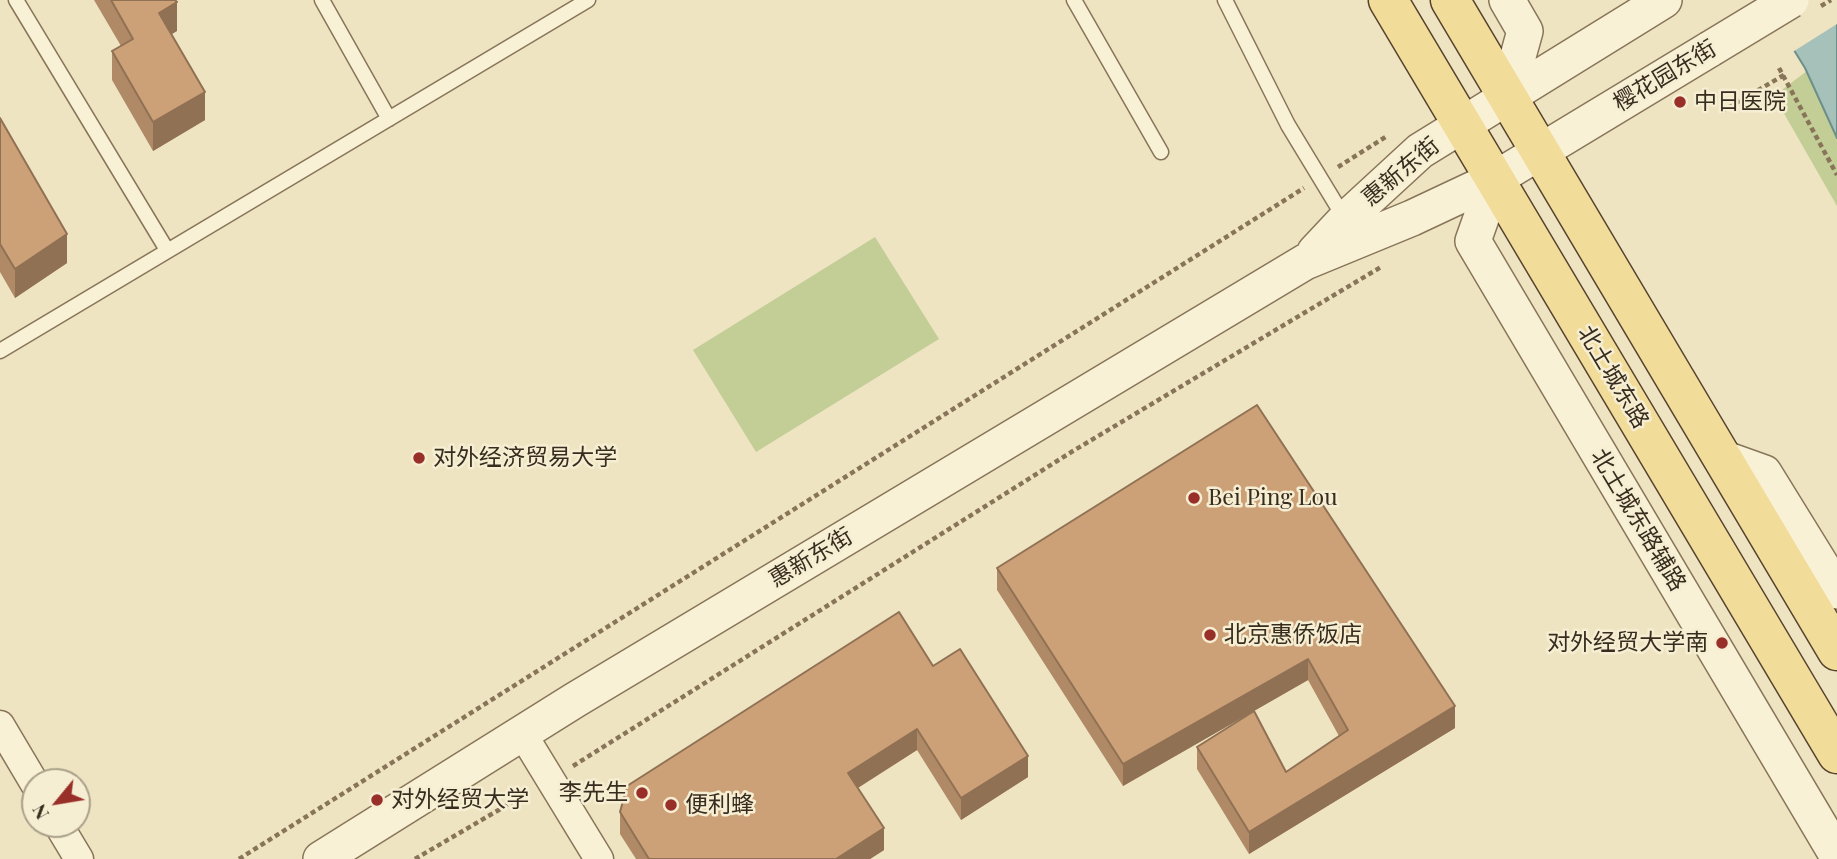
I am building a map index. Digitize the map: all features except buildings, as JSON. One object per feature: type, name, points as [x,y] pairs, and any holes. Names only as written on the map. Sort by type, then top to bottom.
[{"type":"main road","name":"北土城东路","points":[[1388,0],[1837,754]]},
{"type":"main road","points":[[1450,0],[1837,651]]},
{"type":"street","points":[[1507,0],[1525,31],[1507,96]]},
{"type":"street","points":[[1507,96],[1664,0]]},
{"type":"street","name":"樱花园东街","points":[[1540,151],[1791,0]]},
{"type":"street","name":"惠新东街","points":[[1305,262],[1345,220],[1420,151],[1507,96]]},
{"type":"street","name":"惠新东街","points":[[321,859],[522,733],[1305,262],[1412,218],[1495,179],[1540,151]]},
{"type":"street","name":"北土城东路辅路","points":[[1495,179],[1474,241],[1837,855]]},
{"type":"street","points":[[1722,458],[1764,472],[1837,591]]},
{"type":"street","points":[[0,725],[26,768]]},
{"type":"street","points":[[522,733],[599,859]]},
{"type":"street","points":[[66,838],[77,858]]},
{"type":"lane","points":[[16,0],[167,250]]},
{"type":"lane","points":[[322,0],[389,119]]},
{"type":"lane","points":[[0,351],[588,0]]},
{"type":"lane","points":[[1073,0],[1161,152]]},
{"type":"lane","points":[[1225,0],[1288,125],[1345,220]]},
{"type":"path","points":[[1779,68],[1837,175]]},
{"type":"path","points":[[1721,113],[1784,75]]},
{"type":"path","points":[[239,859],[1393,133]]},
{"type":"path","points":[[415,859],[551,780],[1073,451],[1384,265]]},
{"type":"green space","points":[[1837,48],[1837,206],[1774,96]]},
{"type":"green space","points":[[875,237],[939,339],[756,452],[693,350]]},
{"type":"water","points":[[1763,0],[1837,14],[1837,138],[1805,68]]},
{"type":"pier","points":[[1760,0],[1833,0],[1837,7],[1837,24],[1791,53]]},
{"type":"place","name":"中日医院","points":[[1680,102]]},
{"type":"place","name":"对外经济贸易大学","points":[[419,458]]},
{"type":"place","name":"Bei Ping Lou","points":[[1194,498]]},
{"type":"place","name":"北京惠侨饭店","points":[[1210,635]]},
{"type":"place","name":"对外经贸大学南","points":[[1722,643]]},
{"type":"place","name":"李先生","points":[[642,793]]},
{"type":"place","name":"对外经贸大学","points":[[377,800]]},
{"type":"place","name":"便利蜂","points":[[671,805]]}]
